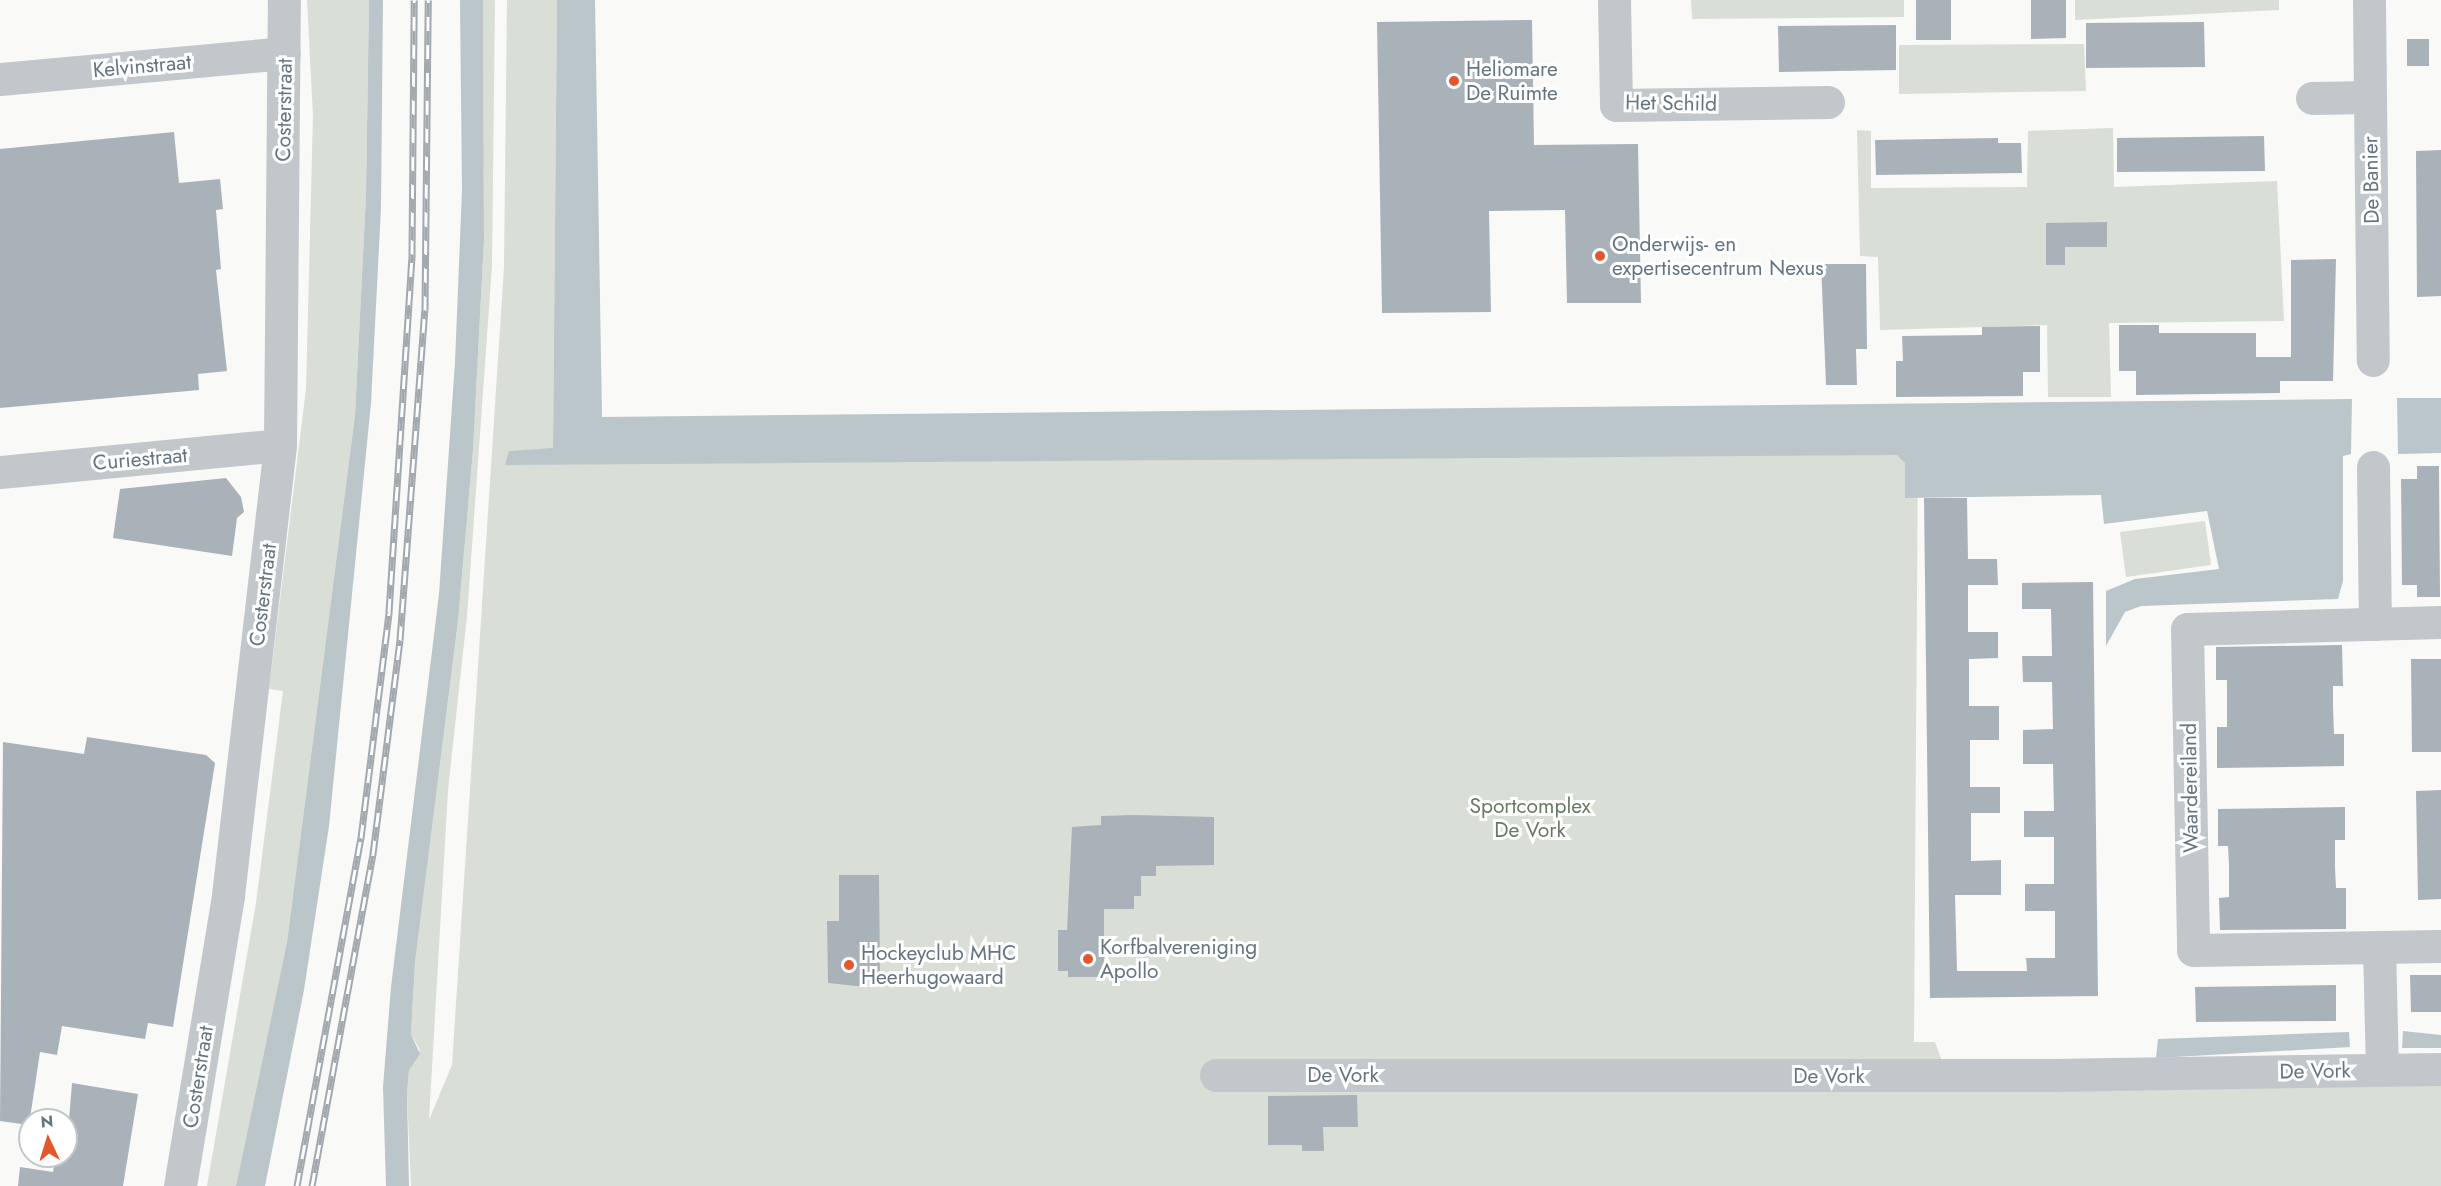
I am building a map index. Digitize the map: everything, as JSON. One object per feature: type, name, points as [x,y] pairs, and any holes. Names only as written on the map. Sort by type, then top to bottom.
[{"type":"street","name":"Costerstraat","points":[[180,1186],[228,895],[280,445],[284,0]]},
{"type":"street","name":"Het Schild","points":[[1614,0],[1616,105],[1828,102]]},
{"type":"street","name":"De Banier","points":[[2368,0],[2373,360]]},
{"type":"street","name":"Kelvinstraat","points":[[0,79],[284,53]]},
{"type":"street","points":[[2312,98],[2370,97]]},
{"type":"street","name":"Curiestraat","points":[[0,472],[280,445]]},
{"type":"street","points":[[2373,467],[2375,624]]},
{"type":"street","name":"Waardereiland","points":[[2441,622],[2187,629],[2193,950],[2441,946]]},
{"type":"street","points":[[2379,947],[2382,1070]]},
{"type":"street","name":"De Vork","points":[[1216,1075],[2441,1069]]},
{"type":"green space","points":[[307,0],[369,0],[366,195],[355,415],[287,942],[236,1186],[207,1186],[256,903],[283,691],[269,689],[306,389],[313,116]]},
{"type":"green space","name":"Sportcomplex De Vork","points":[[483,0],[495,0],[492,266],[467,616],[448,790],[429,1120],[452,1065],[504,267],[507,0],[557,0],[553,449],[509,451],[1918,445],[1914,1042],[1935,1042],[1946,1072],[2441,1070],[2441,1186],[411,1186],[407,1094],[409,1070],[420,1050],[411,1034],[415,963],[458,621],[473,450],[484,239]]},
{"type":"green space","points":[[1691,0],[1904,0],[1904,17],[1692,19]]},
{"type":"green space","points":[[2075,0],[2279,0],[2279,10],[2075,20]]},
{"type":"green space","points":[[2084,44],[2086,91],[1899,94],[1899,45]]},
{"type":"green space","points":[[2113,128],[2114,187],[2277,181],[2284,321],[2109,323],[2111,397],[2048,397],[2047,325],[1880,330],[1878,257],[1860,256],[1857,130],[1871,131],[1871,188],[2027,187],[2028,131]]},
{"type":"green space","points":[[2205,521],[2211,565],[2126,577],[2120,532]]},
{"type":"shaded area","points":[[369,0],[383,0],[381,208],[371,403],[329,826],[304,990],[265,1186],[236,1186],[287,942],[355,415],[366,195]]},
{"type":"shaded area","points":[[460,0],[483,0],[484,239],[473,450],[458,621],[415,963],[411,1034],[420,1054],[409,1070],[407,1094],[409,1186],[386,1186],[383,1087],[391,987],[439,594],[455,362],[462,190]]},
{"type":"shaded area","points":[[557,0],[595,0],[602,417],[2352,399],[2351,454],[2343,456],[2343,581],[2338,599],[2141,606],[2125,612],[2106,646],[2106,591],[2135,579],[2219,569],[2207,511],[2104,524],[2101,495],[1905,498],[1905,463],[1897,455],[505,465],[509,451],[553,448]]},
{"type":"shaded area","points":[[2397,398],[2441,398],[2441,453],[2398,454]]},
{"type":"shaded area","points":[[2403,1031],[2441,1035],[2441,1048],[2402,1048]]},
{"type":"shaded area","points":[[2349,1032],[2350,1047],[2156,1058],[2158,1039]]},
{"type":"building","points":[[1916,0],[1951,0],[1951,40],[1916,40]]},
{"type":"building","points":[[2031,0],[2066,0],[2066,38],[2031,39]]},
{"type":"building","points":[[1532,20],[1534,145],[1638,144],[1641,303],[1567,303],[1565,210],[1489,211],[1491,312],[1382,313],[1377,22]]},
{"type":"building","points":[[2204,22],[2205,67],[2086,68],[2086,23]]},
{"type":"building","points":[[1896,25],[1896,70],[1779,72],[1778,26]]},
{"type":"building","points":[[2407,39],[2429,39],[2429,66],[2407,66]]},
{"type":"building","points":[[174,132],[179,183],[220,179],[223,209],[216,210],[221,269],[216,270],[227,371],[198,374],[199,390],[0,408],[0,149]]},
{"type":"building","points":[[2264,136],[2265,171],[2117,172],[2117,138]]},
{"type":"building","points":[[1998,138],[1998,143],[2021,143],[2022,173],[1876,175],[1875,140]]},
{"type":"building","points":[[2441,150],[2441,296],[2417,297],[2416,151]]},
{"type":"building","points":[[2107,222],[2107,247],[2065,247],[2065,265],[2046,265],[2046,223]]},
{"type":"building","points":[[2336,259],[2333,381],[2280,381],[2280,393],[2136,395],[2136,371],[2119,371],[2119,325],[2159,325],[2159,333],[2256,333],[2256,357],[2291,357],[2291,260]]},
{"type":"building","points":[[1821,264],[1866,264],[1867,349],[1856,349],[1857,385],[1826,385]]},
{"type":"building","points":[[2040,326],[2040,372],[2023,372],[2023,396],[1896,397],[1896,361],[1903,361],[1902,336],[1982,335],[1982,327]]},
{"type":"building","points":[[2417,466],[2439,466],[2440,597],[2417,597],[2417,585],[2402,585],[2401,479],[2417,479]]},
{"type":"building","points":[[226,478],[241,497],[244,512],[237,518],[232,556],[113,538],[120,489]]},
{"type":"building","points":[[1924,498],[1967,498],[1968,559],[1997,559],[1998,585],[1968,585],[1968,632],[1998,632],[1998,658],[1969,659],[1969,706],[1999,706],[1999,740],[1970,740],[1970,787],[2000,787],[2000,813],[1971,813],[1971,861],[2001,860],[2001,895],[1955,895],[1957,971],[2027,971],[2026,958],[2055,958],[2055,911],[2025,911],[2025,884],[2054,884],[2054,837],[2024,837],[2024,811],[2054,811],[2053,764],[2023,764],[2023,730],[2053,729],[2052,682],[2023,682],[2022,656],[2052,656],[2051,609],[2022,609],[2022,583],[2093,582],[2098,996],[1930,998]]},
{"type":"building","points":[[2342,645],[2343,686],[2333,686],[2333,707],[2334,734],[2344,734],[2344,766],[2217,768],[2217,727],[2227,727],[2227,680],[2216,680],[2216,647]]},
{"type":"building","points":[[2411,659],[2441,659],[2441,752],[2412,752]]},
{"type":"building","points":[[87,737],[206,755],[215,763],[173,1027],[148,1023],[145,1039],[62,1026],[57,1055],[40,1052],[32,1108],[18,1108],[18,1123],[0,1121],[3,742],[84,754]]},
{"type":"building","points":[[2441,790],[2441,899],[2418,900],[2416,791]]},
{"type":"building","points":[[2345,807],[2345,840],[2335,840],[2335,868],[2336,888],[2346,888],[2346,929],[2220,930],[2219,898],[2229,897],[2229,864],[2228,846],[2218,846],[2218,809]]},
{"type":"building","points":[[1101,816],[1214,817],[1214,865],[1156,866],[1156,876],[1141,876],[1141,896],[1134,896],[1134,909],[1104,909],[1104,977],[1068,977],[1068,971],[1058,971],[1058,930],[1067,930],[1072,827],[1101,825]]},
{"type":"building","points":[[839,875],[879,875],[880,975],[866,975],[866,987],[828,983],[827,921],[839,921]]},
{"type":"building","points":[[2410,975],[2441,975],[2441,1012],[2411,1012]]},
{"type":"building","points":[[2336,985],[2336,1021],[2196,1022],[2195,987]]},
{"type":"building","points":[[72,1083],[138,1094],[123,1186],[18,1186],[20,1168],[53,1172],[54,1168],[78,1168],[78,1108],[70,1108]]},
{"type":"building","points":[[1357,1095],[1358,1127],[1323,1127],[1324,1151],[1302,1151],[1302,1145],[1268,1145],[1268,1096]]},
{"type":"railway","points":[[297,1186],[361,838],[389,612],[412,254],[414,0]]},
{"type":"railway","points":[[312,1186],[373,854],[400,640],[425,310],[428,0]]},
{"type":"place","name":"Heliomare De Ruimte","points":[[1454,81]]},
{"type":"place","name":"Onderwijs- en expertisecentrum Nexus","points":[[1600,256]]},
{"type":"place","name":"Korfbalvereniging Apollo","points":[[1088,959]]},
{"type":"place","name":"Hockeyclub MHC Heerhugowaard","points":[[849,965]]}]
